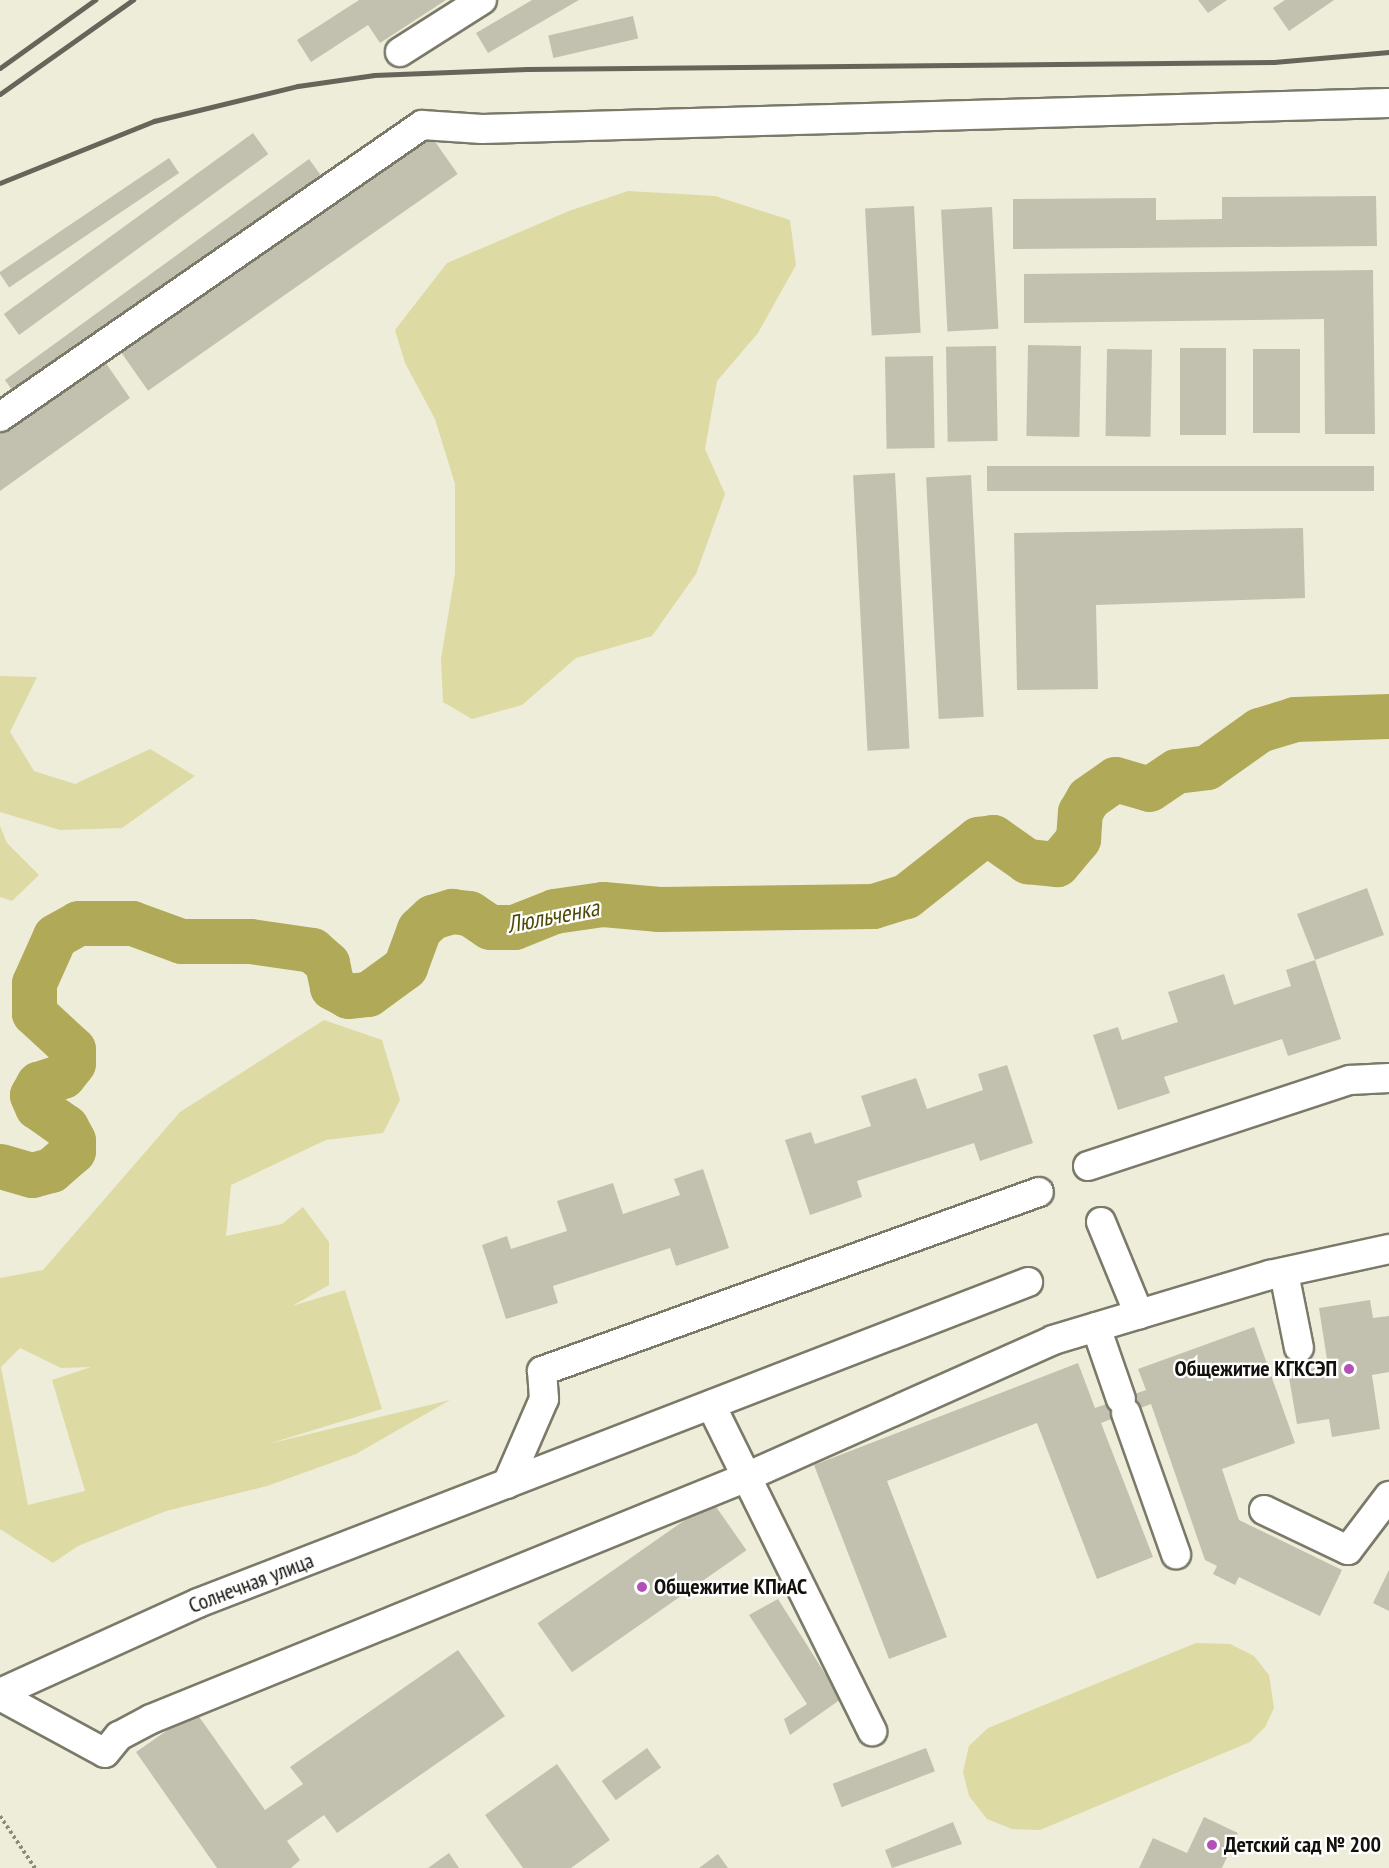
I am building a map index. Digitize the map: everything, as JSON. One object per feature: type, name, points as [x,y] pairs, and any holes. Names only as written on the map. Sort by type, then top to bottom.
[{"type":"street","points":[[400,52],[482,0]]},
{"type":"street","points":[[0,417],[422,125],[482,129],[1389,104]]},
{"type":"street","points":[[1088,1166],[1350,1080],[1389,1078]]},
{"type":"street","points":[[507,1484],[544,1399],[542,1371],[1039,1192]]},
{"type":"street","points":[[1101,1222],[1139,1314]]},
{"type":"street","points":[[0,1694],[105,1753],[119,1736],[151,1719],[746,1477],[1053,1340],[1284,1273],[1389,1249]]},
{"type":"street","points":[[1284,1273],[1299,1348]]},
{"type":"street","name":"Солнечная улица","points":[[0,1694],[198,1603],[1028,1282]]},
{"type":"street","points":[[1096,1327],[1176,1554]]},
{"type":"street","points":[[711,1405],[872,1731]]},
{"type":"street","points":[[1264,1510],[1348,1550],[1389,1496]]},
{"type":"path","points":[[0,1816],[35,1868]]},
{"type":"shaded area","points":[[628,191],[715,196],[790,220],[796,265],[758,333],[717,381],[705,449],[725,494],[696,574],[652,636],[576,658],[522,705],[472,719],[443,702],[441,659],[455,573],[455,484],[435,419],[405,363],[395,330],[447,263],[569,211]]},
{"type":"shaded area","points":[[0,676],[37,677],[10,732],[34,771],[75,784],[150,749],[195,776],[122,828],[60,830],[0,812]]},
{"type":"shaded area","points":[[0,826],[7,843],[39,875],[12,901],[0,897]]},
{"type":"shaded area","points":[[324,1020],[382,1040],[400,1100],[383,1133],[326,1140],[231,1185],[226,1236],[282,1224],[303,1207],[329,1242],[329,1285],[292,1306],[345,1290],[382,1409],[268,1444],[450,1400],[356,1454],[267,1486],[166,1511],[78,1546],[53,1563],[0,1529],[0,1278],[43,1270],[180,1112]],"holes":[[[20,1348],[61,1368],[91,1367],[52,1380],[85,1491],[28,1505],[1,1367]]]},
{"type":"shaded area","points":[[1196,1643],[1230,1644],[1254,1656],[1269,1675],[1274,1708],[1265,1727],[1250,1742],[1040,1830],[1012,1829],[987,1819],[969,1796],[963,1772],[969,1746],[988,1728]]},
{"type":"building","points":[[359,0],[446,0],[380,43],[368,25],[311,62],[297,40]]},
{"type":"building","points":[[532,0],[579,0],[488,53],[476,33]]},
{"type":"building","points":[[1198,0],[1227,0],[1208,13]]},
{"type":"building","points":[[1285,0],[1334,0],[1289,31],[1273,8]]},
{"type":"building","points":[[633,16],[638,38],[553,58],[548,36]]},
{"type":"building","points":[[253,133],[268,154],[19,335],[4,314]]},
{"type":"building","points":[[429,133],[458,174],[148,391],[119,350]]},
{"type":"building","points":[[169,158],[179,173],[9,288],[0,272]]},
{"type":"building","points":[[309,159],[324,180],[20,401],[5,380]]},
{"type":"building","points":[[1376,196],[1377,246],[1013,249],[1013,199],[1156,198],[1156,220],[1222,219],[1222,197]]},
{"type":"building","points":[[914,206],[921,333],[872,335],[865,209]]},
{"type":"building","points":[[992,207],[998,329],[947,332],[941,210]]},
{"type":"building","points":[[1373,270],[1375,434],[1325,434],[1324,319],[1024,323],[1024,274]]},
{"type":"building","points":[[1028,345],[1081,346],[1079,437],[1026,436]]},
{"type":"building","points":[[996,346],[998,441],[948,442],[946,347]]},
{"type":"building","points":[[1180,348],[1226,348],[1226,435],[1180,435]]},
{"type":"building","points":[[1107,349],[1152,350],[1150,437],[1105,436]]},
{"type":"building","points":[[1253,349],[1300,349],[1300,433],[1253,433]]},
{"type":"building","points":[[933,356],[935,448],[887,449],[885,357]]},
{"type":"building","points":[[103,359],[130,398],[0,491],[0,432]]},
{"type":"building","points":[[987,466],[1374,466],[1374,491],[987,491]]},
{"type":"building","points":[[895,473],[909,749],[868,751],[853,475]]},
{"type":"building","points":[[971,475],[984,717],[939,719],[926,477]]},
{"type":"building","points":[[1303,528],[1305,598],[1096,605],[1098,689],[1017,690],[1014,533]]},
{"type":"building","points":[[1367,888],[1384,935],[1315,960],[1297,914]]},
{"type":"building","points":[[1315,960],[1341,1039],[1288,1056],[1282,1039],[1164,1077],[1170,1093],[1118,1110],[1093,1035],[1118,1027],[1122,1040],[1178,1022],[1168,992],[1224,974],[1234,1005],[1291,986],[1286,970]]},
{"type":"building","points":[[1007,1065],[1033,1143],[980,1161],[974,1143],[857,1181],[862,1197],[810,1215],[785,1140],[811,1132],[815,1144],[871,1126],[861,1096],[916,1078],[927,1109],[983,1090],[978,1074]]},
{"type":"building","points":[[703,1169],[729,1248],[676,1266],[670,1248],[553,1286],[558,1303],[506,1319],[482,1245],[507,1236],[511,1249],[567,1231],[557,1201],[613,1183],[623,1214],[680,1195],[674,1179]]},
{"type":"building","name":"Общежитие КГКСЭП","points":[[1370,1300],[1373,1318],[1389,1316],[1389,1372],[1372,1375],[1380,1429],[1332,1437],[1329,1419],[1297,1424],[1288,1372],[1328,1366],[1319,1308]]},
{"type":"building","points":[[1254,1327],[1295,1443],[1222,1469],[1239,1520],[1342,1570],[1320,1616],[1239,1577],[1235,1585],[1213,1574],[1217,1566],[1205,1560],[1151,1404],[1101,1423],[1153,1557],[1097,1579],[1037,1423],[887,1481],[947,1637],[889,1659],[814,1465],[1078,1363],[1095,1408],[1146,1390],[1138,1369]]},
{"type":"building","name":"Общежитие КПиАС","points":[[712,1501],[746,1550],[572,1672],[538,1623]]},
{"type":"building","points":[[1389,1570],[1389,1611],[1373,1603]]},
{"type":"building","points":[[778,1599],[841,1699],[790,1735],[784,1719],[807,1704],[749,1615]]},
{"type":"building","points":[[458,1650],[505,1716],[337,1833],[324,1815],[287,1841],[300,1860],[291,1868],[217,1868],[136,1752],[195,1711],[265,1810],[303,1784],[290,1767]]},
{"type":"building","points":[[647,1748],[661,1767],[616,1800],[602,1781]]},
{"type":"building","points":[[926,1748],[935,1771],[842,1807],[833,1784]]},
{"type":"building","points":[[557,1764],[610,1840],[571,1868],[523,1868],[485,1815]]},
{"type":"building","name":"Детский сад № 200","points":[[1204,1817],[1238,1833],[1222,1868],[1139,1868],[1153,1838],[1187,1853]]},
{"type":"building","points":[[953,1822],[962,1844],[892,1868],[885,1850]]},
{"type":"building","points":[[449,1853],[459,1868],[428,1868]]},
{"type":"building","points":[[718,1854],[728,1868],[699,1868]]},
{"type":"waterway","name":"Люльченка","points":[[0,1166],[32,1175],[51,1170],[73,1151],[73,1140],[66,1127],[37,1107],[32,1095],[38,1084],[63,1076],[73,1063],[73,1049],[34,1013],[34,983],[55,936],[78,923],[132,923],[181,941],[250,941],[312,950],[327,963],[332,987],[348,996],[368,994],[405,967],[419,929],[432,917],[452,911],[469,913],[490,927],[514,927],[554,911],[603,904],[659,909],[873,906],[906,896],[978,839],[993,837],[1027,861],[1057,864],[1078,839],[1080,812],[1088,798],[1115,779],[1149,789],[1176,771],[1207,767],[1259,730],[1294,719],[1389,716]]},
{"type":"railway","points":[[0,68],[95,0]]},
{"type":"railway","points":[[0,94],[133,0]]},
{"type":"railway","points":[[0,183],[154,121],[298,86],[374,75],[527,69],[1274,62],[1389,52]]},
{"type":"place","name":"Общежитие КГКСЭП","points":[[1349,1369]]},
{"type":"place","name":"Общежитие КПиАС","points":[[642,1587]]},
{"type":"place","name":"Детский сад № 200","points":[[1212,1845]]}]
